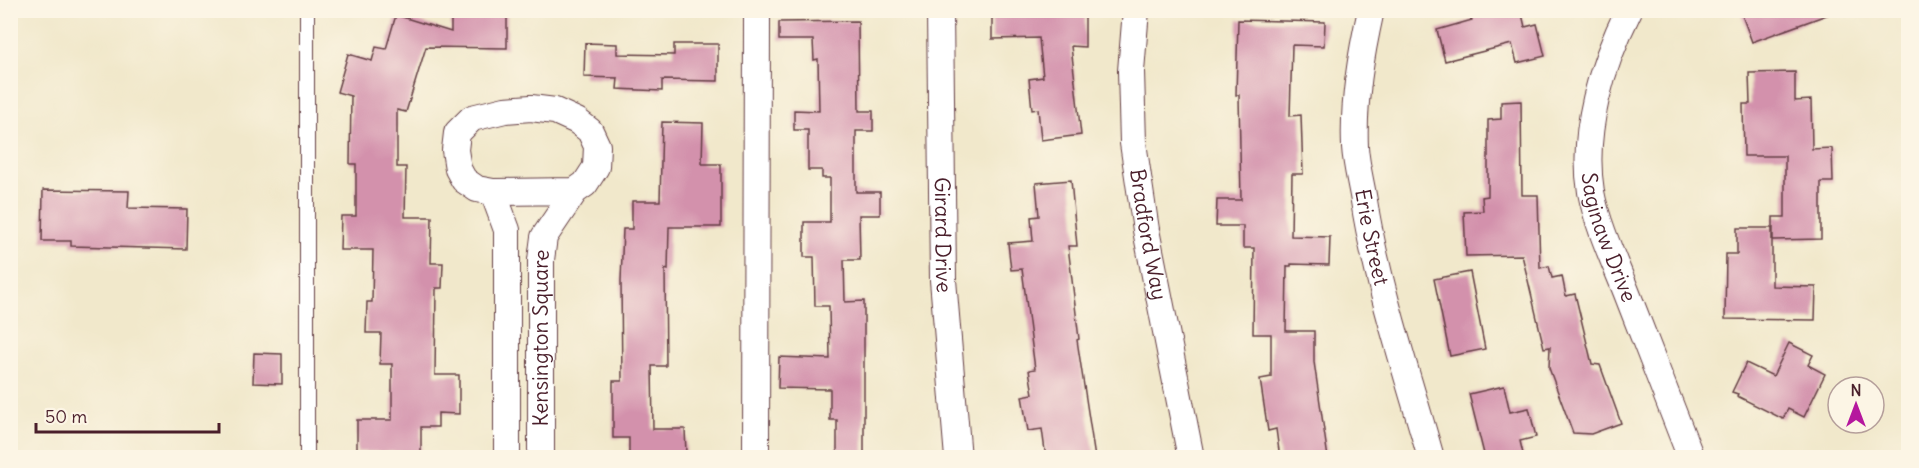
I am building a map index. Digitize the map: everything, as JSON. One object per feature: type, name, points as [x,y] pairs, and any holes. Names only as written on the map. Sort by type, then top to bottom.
[{"type":"street","points":[[756,458],[757,10]]},
{"type":"street","name":"Girard Drive","points":[[940,10],[943,280],[958,458]]},
{"type":"street","name":"Bradford Way","points":[[1136,10],[1131,71],[1134,143],[1146,230],[1191,458]]},
{"type":"street","name":"Erie Street","points":[[1371,10],[1356,93],[1355,148],[1367,220],[1382,288],[1431,458]]},
{"type":"street","name":"Saginaw Drive","points":[[1629,10],[1611,51],[1599,89],[1592,123],[1589,155],[1591,192],[1605,238],[1691,458]]},
{"type":"street","name":"Kensington Square","points":[[541,458],[541,260],[544,237],[574,191],[585,184],[596,167],[597,146],[590,131],[577,121],[555,111],[531,108],[505,110],[472,118],[457,133],[455,150],[458,170],[464,180],[477,189],[493,192],[574,191]]},
{"type":"street","name":"Kensington Square","points":[[493,192],[507,230],[507,458]]},
{"type":"lane","points":[[307,10],[307,458]]},
{"type":"building","points":[[460,10],[507,10],[507,48],[426,47],[406,112],[397,110],[397,167],[406,167],[405,217],[432,217],[431,263],[443,263],[442,288],[436,288],[435,375],[459,375],[459,414],[438,413],[438,427],[421,427],[421,452],[357,452],[357,420],[392,420],[392,364],[380,364],[381,333],[366,333],[367,302],[372,302],[373,250],[340,250],[341,216],[356,216],[356,164],[350,164],[351,96],[337,92],[348,54],[372,61],[376,47],[386,49],[396,15],[451,32],[451,14],[460,14]]},
{"type":"building","points":[[992,10],[1085,10],[1085,47],[1071,46],[1081,135],[1041,140],[1038,109],[1032,110],[1029,79],[1043,77],[1039,38],[992,39]]},
{"type":"building","points":[[1470,10],[1521,10],[1525,27],[1537,24],[1545,56],[1517,63],[1512,44],[1445,61],[1437,30],[1472,20]]},
{"type":"building","points":[[1740,10],[1831,10],[1832,13],[1752,42]]},
{"type":"building","points":[[1238,20],[1325,22],[1324,46],[1292,45],[1290,116],[1301,115],[1303,174],[1292,174],[1291,236],[1330,237],[1329,265],[1291,264],[1287,266],[1286,331],[1314,331],[1314,362],[1328,458],[1280,458],[1276,429],[1268,431],[1260,379],[1271,377],[1271,334],[1253,334],[1254,248],[1243,248],[1243,226],[1216,226],[1217,200],[1241,200],[1239,95],[1236,95]]},
{"type":"building","points":[[858,21],[859,111],[873,111],[873,131],[856,131],[856,192],[880,192],[880,215],[859,215],[860,260],[844,260],[845,302],[864,301],[864,458],[837,458],[837,420],[830,420],[830,389],[778,388],[779,357],[830,359],[829,306],[815,306],[814,257],[804,257],[804,222],[830,222],[830,178],[822,178],[822,170],[808,170],[808,130],[794,130],[794,110],[819,111],[818,59],[814,60],[813,40],[779,40],[779,22]]},
{"type":"building","points":[[585,43],[617,44],[617,54],[674,55],[674,44],[718,44],[718,81],[662,80],[662,91],[617,89],[618,78],[584,77]]},
{"type":"building","points":[[1795,72],[1795,101],[1811,100],[1812,149],[1832,148],[1833,182],[1821,182],[1821,239],[1773,240],[1773,217],[1785,217],[1785,156],[1744,156],[1743,104],[1750,104],[1749,73]]},
{"type":"building","points":[[1521,101],[1522,195],[1538,195],[1540,268],[1549,266],[1552,278],[1562,276],[1566,296],[1575,294],[1592,364],[1600,365],[1621,423],[1591,434],[1573,433],[1549,368],[1550,347],[1544,348],[1522,255],[1466,256],[1464,212],[1483,211],[1482,197],[1488,196],[1488,120],[1501,119],[1501,102]]},
{"type":"building","points":[[662,122],[703,123],[702,164],[721,164],[721,227],[669,227],[668,270],[665,269],[666,366],[652,366],[653,429],[685,429],[686,454],[629,454],[629,438],[613,438],[613,381],[622,381],[623,229],[632,229],[632,201],[660,201]]},
{"type":"building","points":[[1071,180],[1077,246],[1068,246],[1079,339],[1077,340],[1095,458],[1046,458],[1042,429],[1028,431],[1022,396],[1033,394],[1029,370],[1035,369],[1022,269],[1011,270],[1008,243],[1033,241],[1031,217],[1039,216],[1036,183]]},
{"type":"building","points":[[43,190],[129,191],[128,208],[187,209],[186,249],[71,246],[71,241],[42,241]]},
{"type":"building","points":[[1737,228],[1772,228],[1772,286],[1816,287],[1815,320],[1725,319],[1726,254],[1737,254]]},
{"type":"building","points":[[1470,272],[1485,349],[1450,356],[1434,279]]},
{"type":"building","points":[[1789,343],[1813,355],[1808,365],[1825,374],[1804,417],[1788,409],[1783,419],[1732,392],[1746,363],[1773,376]]},
{"type":"building","points":[[254,353],[282,354],[282,384],[253,383]]},
{"type":"building","points":[[1504,386],[1510,412],[1529,408],[1536,437],[1520,441],[1524,458],[1485,458],[1469,394]]}]
